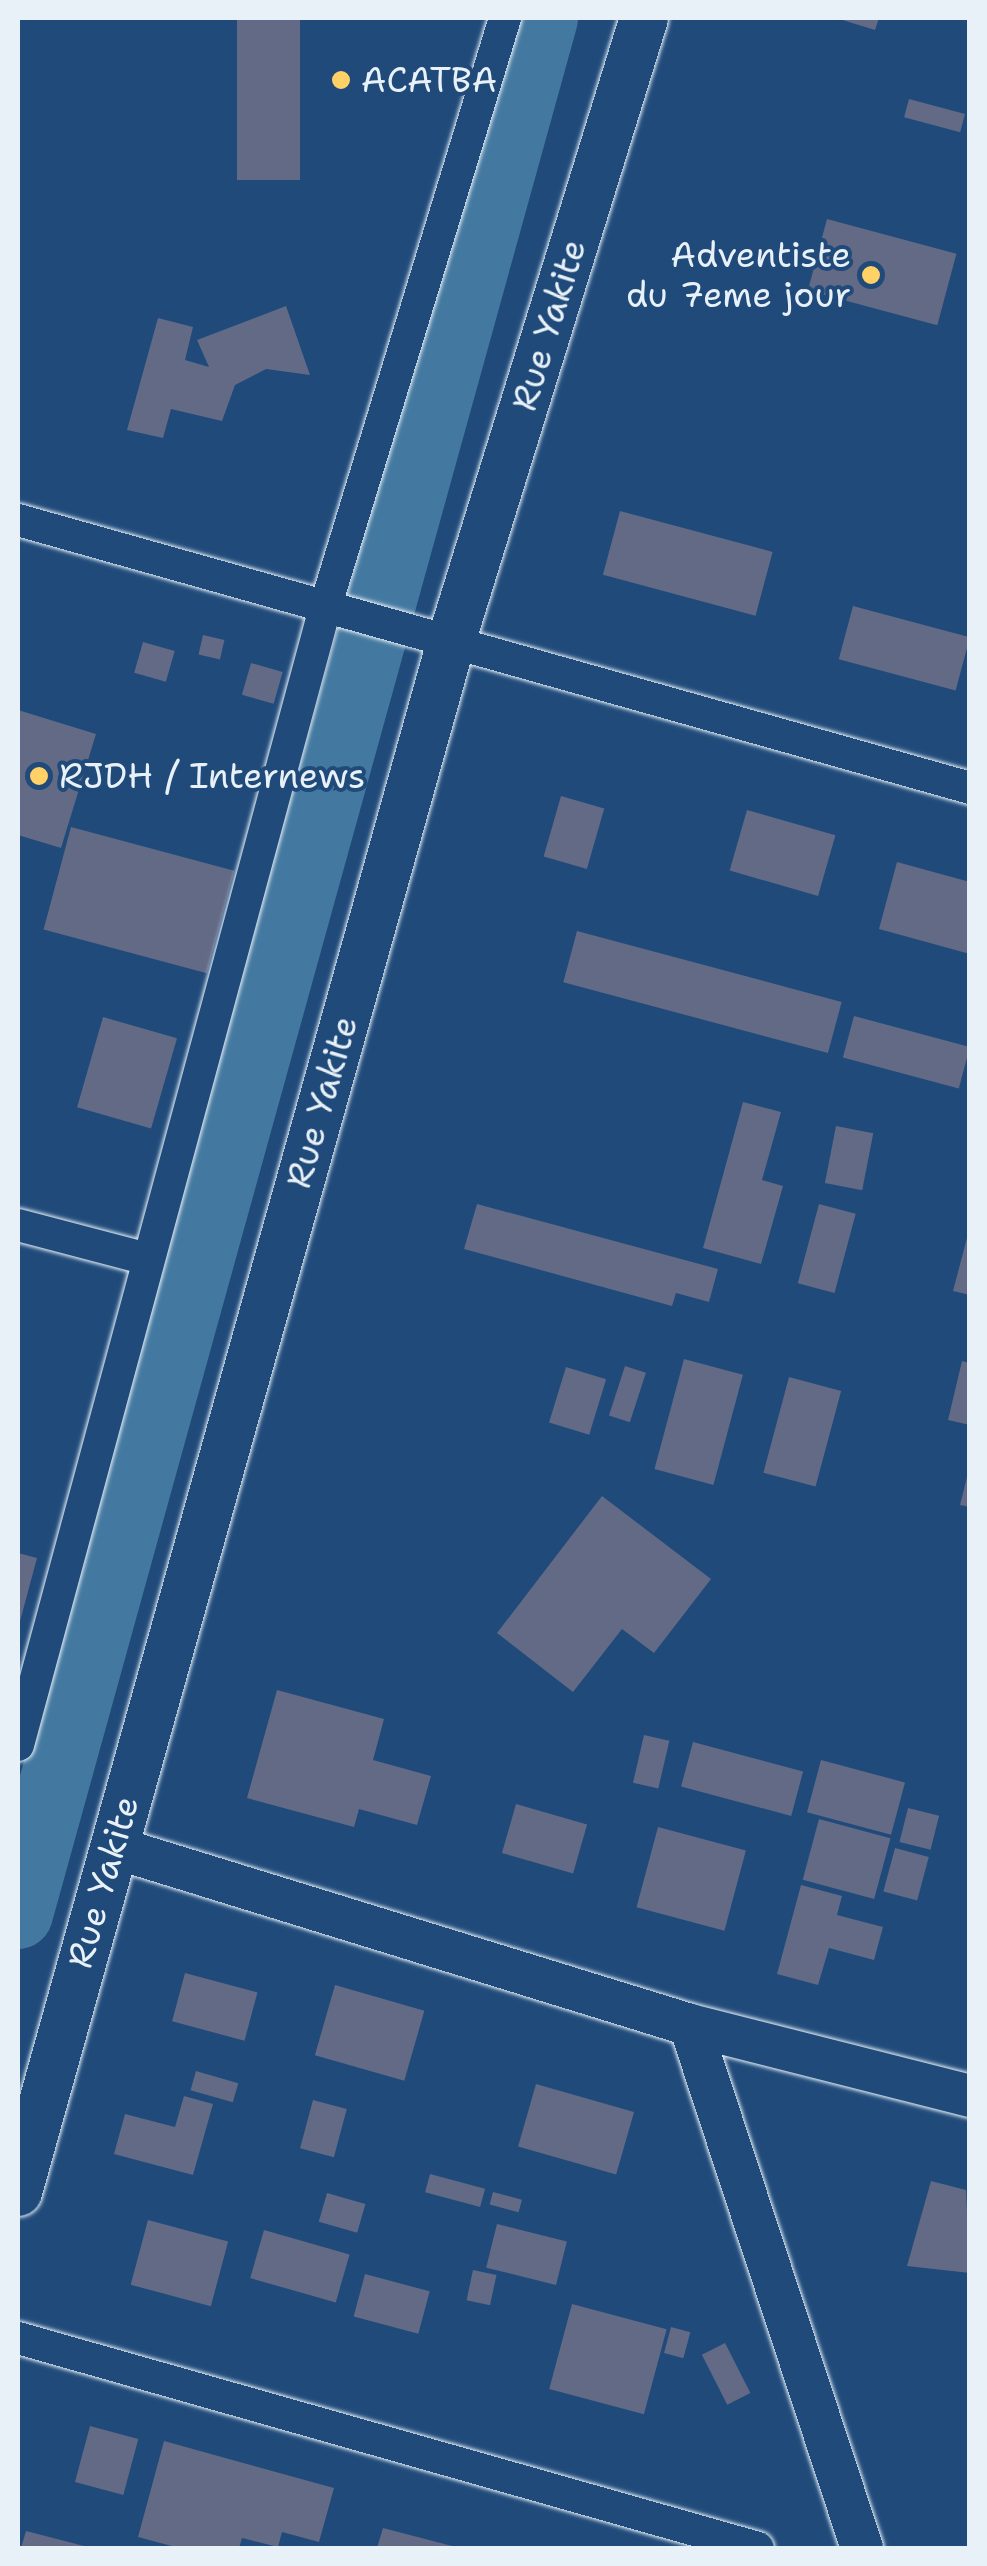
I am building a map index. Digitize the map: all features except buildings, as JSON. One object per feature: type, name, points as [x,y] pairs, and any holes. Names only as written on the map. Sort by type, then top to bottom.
[{"type":"main road","name":"Rue Yakite","points":[[18,2192],[451,642],[644,18]]},
{"type":"street","points":[[18,1745],[144,1258],[324,608],[505,18]]},
{"type":"street","points":[[18,520],[970,788]]},
{"type":"street","points":[[18,1225],[144,1258]]},
{"type":"street","points":[[113,1847],[690,2026],[970,2096]]},
{"type":"street","points":[[690,2026],[862,2548]]},
{"type":"street","points":[[18,2338],[758,2548]]},
{"type":"waterway","points":[[18,1914],[543,18]]},
{"type":"place","name":"ACATBA","points":[[341,80]]},
{"type":"place","name":"Adventiste du 7eme jour","points":[[871,275]]},
{"type":"place","name":"RJDH / Internews","points":[[39,776]]}]
